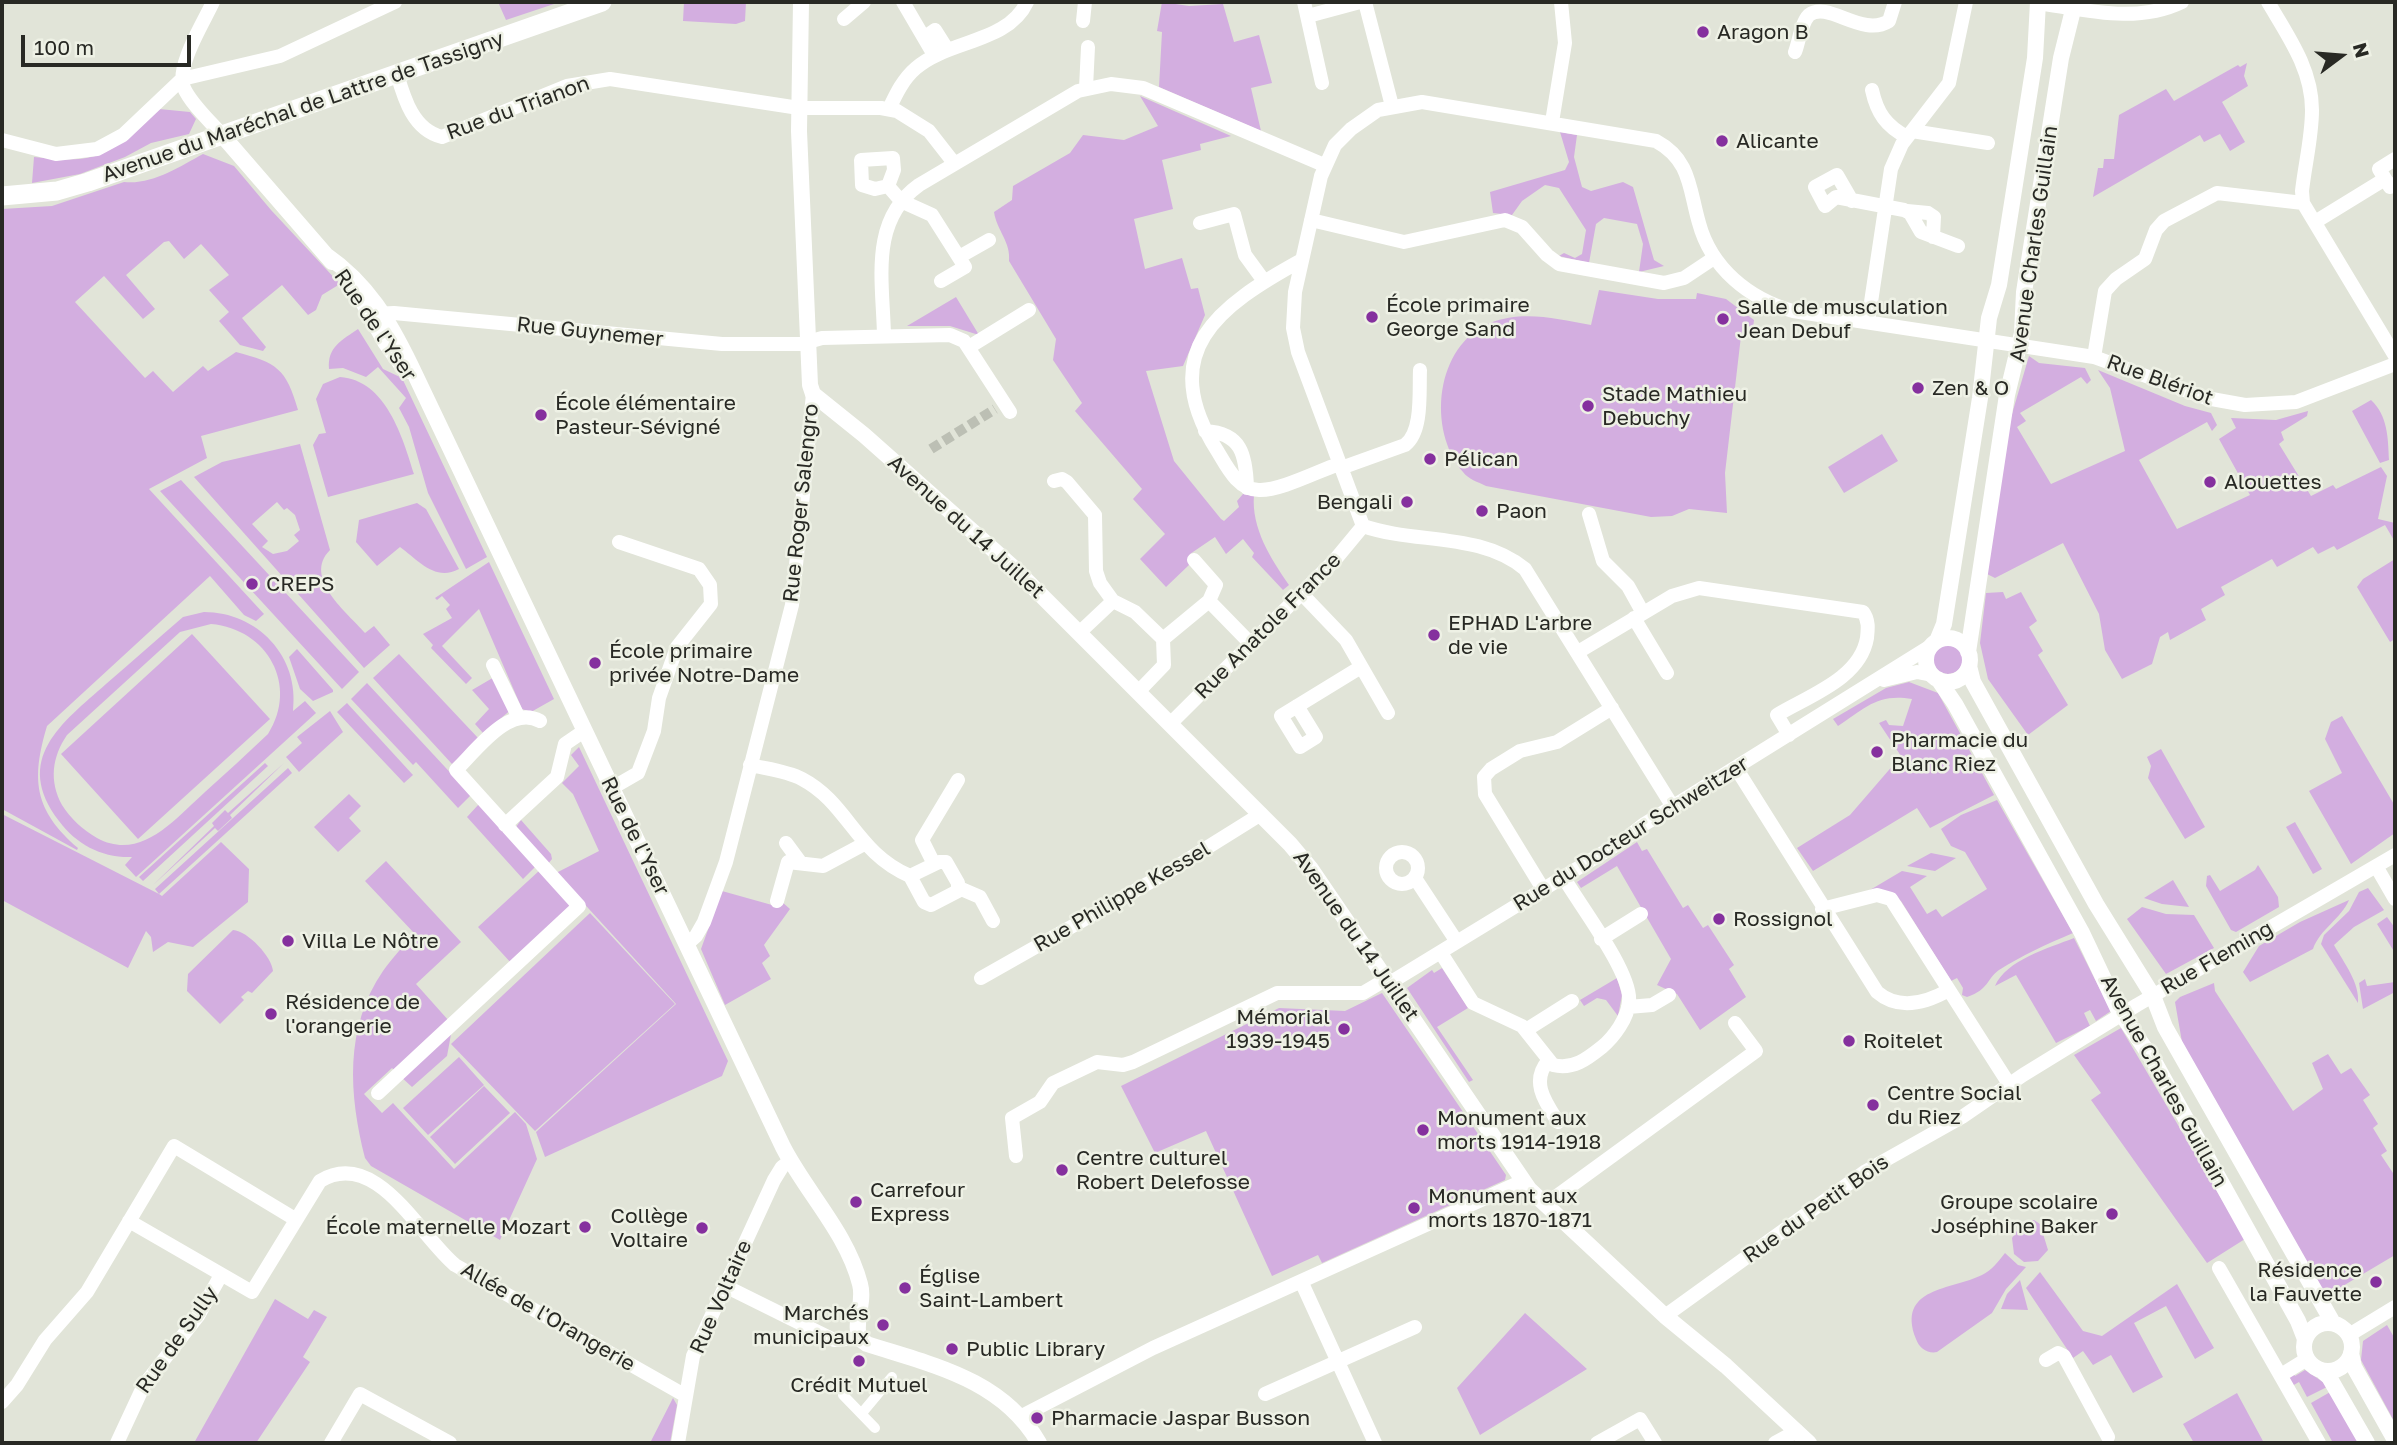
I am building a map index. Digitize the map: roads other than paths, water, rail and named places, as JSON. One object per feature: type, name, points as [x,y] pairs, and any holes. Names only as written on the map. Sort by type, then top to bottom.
[{"type":"main road","name":"Avenue du Maréchal de Lattre de Tassigny","points":[[2,196],[66,189],[601,2]]},
{"type":"street","points":[[182,79],[186,60],[213,2]]},
{"type":"street","points":[[2,140],[55,154],[96,149],[123,135],[182,79],[280,56],[395,2]]},
{"type":"street","name":"Rue Roger Salengro","points":[[687,944],[696,936],[704,922],[722,878],[793,598],[813,394],[810,385],[799,108],[801,2]]},
{"type":"street","points":[[844,19],[864,2]]},
{"type":"street","points":[[903,2],[925,37],[935,30],[941,52]]},
{"type":"street","points":[[889,109],[907,76],[941,52],[1011,23],[1027,2]]},
{"type":"street","points":[[1083,22],[1085,2]]},
{"type":"street","points":[[1322,83],[1306,9],[1363,2],[1392,106],[1372,114],[1350,129],[1335,145],[1324,165],[1293,300],[1294,336],[1363,526],[1393,534],[1480,546],[1509,558],[1531,577],[1673,807]]},
{"type":"street","points":[[1552,122],[1565,43],[1561,2]]},
{"type":"street","points":[[1795,52],[1807,18],[1812,13],[1825,11],[1868,26],[1877,26],[1892,18],[1895,2]]},
{"type":"street","points":[[1868,322],[1891,169],[1909,134],[1949,83],[1963,2]]},
{"type":"street","name":"Avenue Charles Guillain","points":[[1935,643],[1945,617],[1980,398],[1985,341],[1999,285],[2016,181],[2036,51],[2038,2],[2140,15],[2182,2]]},
{"type":"street","points":[[2268,2],[2301,60],[2309,82],[2312,118],[2303,203],[2395,356]]},
{"type":"street","name":"Avenue Charles Guillain","points":[[2075,5],[2060,69],[2024,292],[2011,344],[2007,396],[1968,659],[1973,682],[2096,904],[2153,996],[2165,1027],[2333,1323]]},
{"type":"street","points":[[1086,88],[1088,47]]},
{"type":"street","name":"Rue du Trianon","points":[[397,74],[411,113],[431,132],[442,137],[567,86],[601,79],[621,79],[799,108]]},
{"type":"street","name":"Rue de l'Yser","points":[[182,79],[187,93],[377,314],[423,396],[790,1161],[827,1217],[855,1270],[862,1291],[857,1324],[859,1338]]},
{"type":"street","points":[[884,335],[883,237],[888,220],[901,201],[954,163],[1056,102],[1086,88],[1119,84],[1143,88],[1324,165]]},
{"type":"street","points":[[1872,90],[1876,106],[1888,125],[1909,134],[1988,143]]},
{"type":"street","name":"Rue Blériot","points":[[1392,106],[1422,102],[1649,138],[1669,149],[1689,175],[1699,225],[1714,258],[1742,287],[1774,305],[2094,357],[2206,398],[2256,406],[2296,402],[2395,364]]},
{"type":"street","points":[[799,108],[889,109],[904,114],[924,126],[954,163]]},
{"type":"street","points":[[2315,222],[2390,182],[2379,169],[2395,159]]},
{"type":"street","points":[[888,186],[901,201],[932,215],[965,267],[942,282]]},
{"type":"street","points":[[2094,357],[2107,287],[2146,259],[2156,230],[2164,222],[2217,192],[2303,203]]},
{"type":"street","points":[[1852,201],[1907,211],[1918,230],[1958,246]]},
{"type":"street","points":[[1200,223],[1234,214],[1245,255],[1264,281]]},
{"type":"street","points":[[1311,220],[1404,242],[1505,220],[1522,227],[1547,255],[1559,264],[1661,283],[1684,278],[1714,258]]},
{"type":"street","points":[[959,257],[989,240]]},
{"type":"street","points":[[1302,260],[1264,281],[1222,311],[1201,341],[1195,359],[1192,386],[1196,411],[1205,431],[1232,473],[1247,488],[1270,489],[1405,445],[1412,439],[1416,424],[1420,370]]},
{"type":"street","points":[[1003,408],[969,347],[1029,310]]},
{"type":"street","name":"Rue Guynemer","points":[[377,314],[722,344],[801,344],[884,335],[950,335],[958,337],[969,347]]},
{"type":"street","name":"Avenue du 14 Juillet","points":[[813,394],[967,525],[1261,814],[1311,869],[1523,1181],[1665,1316],[1726,1366],[1810,1443]]},
{"type":"street","points":[[1205,431],[1224,432],[1233,438],[1243,462],[1247,488]]},
{"type":"street","points":[[1054,481],[1062,479],[1067,482],[1093,510],[1096,570],[1100,583],[1113,601],[1135,612],[1163,639],[1164,665],[1138,692]]},
{"type":"street","points":[[1589,514],[1603,561],[1625,582],[1667,673]]},
{"type":"street","name":"Rue Anatole France","points":[[1170,724],[1346,548],[1363,526]]},
{"type":"street","points":[[612,788],[638,773],[654,731],[659,698],[677,647],[709,608],[712,599],[707,579],[699,569],[619,542]]},
{"type":"street","points":[[1163,639],[1209,601],[1216,585],[1194,560]]},
{"type":"street","points":[[1578,652],[1681,592],[1707,587],[1864,612],[1868,623],[1866,643],[1854,667],[1777,715],[1789,735]]},
{"type":"street","points":[[1301,593],[1341,634],[1388,713]]},
{"type":"street","points":[[1079,634],[1113,601]]},
{"type":"street","points":[[1209,601],[1251,643]]},
{"type":"street","points":[[1955,640],[1968,659],[1964,675],[1955,680],[1935,677],[1926,659],[1935,643],[1955,640]]},
{"type":"street","name":"Rue du Docteur Schweitzer","points":[[1016,1156],[1012,1118],[1040,1102],[1053,1083],[1097,1062],[1128,1064],[1277,993],[1367,992],[1441,953],[1564,878],[1935,643]]},
{"type":"street","points":[[493,665],[518,716]]},
{"type":"street","points":[[1297,706],[1362,667]]},
{"type":"street","name":"Rue du Docteur Schweitzer","points":[[1873,683],[1917,672],[1935,677]]},
{"type":"street","name":"Avenue Charles Guillain","points":[[1935,677],[1961,715],[2082,933],[2122,1014],[2163,1079],[2298,1321],[2305,1339]]},
{"type":"street","points":[[1543,889],[1485,794],[1484,777],[1491,769],[1520,751],[1557,742],[1612,708]]},
{"type":"street","points":[[378,1093],[579,905],[456,770],[505,724],[518,716],[540,720]]},
{"type":"street","points":[[505,825],[556,777],[565,744],[584,731]]},
{"type":"street","points":[[750,765],[790,774],[810,784],[839,811],[864,844],[882,862],[910,876],[924,902],[931,905],[954,895],[958,888]]},
{"type":"street","points":[[1736,768],[1868,983],[1881,996],[1894,1002],[1916,1003],[1949,990]]},
{"type":"street","points":[[934,864],[922,840],[958,780]]},
{"type":"street","name":"Rue Philippe Kessel","points":[[981,978],[1168,872],[1261,814]]},
{"type":"street","points":[[786,843],[800,862]]},
{"type":"street","points":[[777,901],[786,867],[793,861],[823,866],[864,844]]},
{"type":"street","name":"Rue Fleming","points":[[1971,1111],[2009,1084],[2122,1014],[2395,855]]},
{"type":"street","points":[[910,876],[942,861],[949,865],[958,888],[980,897],[993,921]]},
{"type":"street","points":[[2376,866],[2395,899]]},
{"type":"street","points":[[1415,878],[1457,942]]},
{"type":"street","points":[[1441,953],[1473,1003],[1526,1030],[1548,1061],[1566,1067],[1588,1058],[1612,1036],[1628,1007],[1626,981],[1564,878]]},
{"type":"street","points":[[1822,909],[1877,895],[1891,899],[2009,1084]]},
{"type":"street","points":[[1601,939],[1641,914]]},
{"type":"street","points":[[1628,1007],[1652,1005],[1670,995]]},
{"type":"street","points":[[1526,1030],[1572,1001]]},
{"type":"street","points":[[1546,1204],[1756,1051],[1735,1023]]},
{"type":"street","points":[[1548,1061],[1542,1070],[1540,1087],[1558,1122]]},
{"type":"street","name":"Rue du Petit Bois","points":[[1665,1316],[1866,1171],[1971,1111]]},
{"type":"street","points":[[2,1402],[17,1385],[45,1340],[87,1292],[174,1146],[295,1219]]},
{"type":"street","name":"Rue Voltaire","points":[[678,1443],[694,1356],[774,1180],[782,1167],[790,1161]]},
{"type":"street","name":"Allée de l'Orangerie","points":[[222,1275],[252,1292],[320,1181],[339,1173],[360,1175],[397,1200],[431,1243],[456,1265],[686,1396]]},
{"type":"street","points":[[1020,1417],[1153,1348],[1523,1181]]},
{"type":"street","points":[[129,1221],[222,1275]]},
{"type":"street","points":[[2219,1268],[2319,1443]]},
{"type":"street","name":"Rue de Sully","points":[[117,1443],[144,1385],[198,1316],[222,1275]]},
{"type":"street","points":[[1301,1280],[1375,1443]]},
{"type":"street","points":[[725,1286],[834,1340],[859,1338],[895,1366],[935,1365],[973,1381],[1020,1417],[1039,1443]]},
{"type":"street","points":[[2349,1335],[2395,1307]]},
{"type":"street","points":[[2367,1443],[2329,1377],[2307,1359],[2305,1339],[2317,1325],[2333,1323],[2349,1335],[2354,1367],[2395,1440]]},
{"type":"street","points":[[1265,1394],[1415,1327]]},
{"type":"street","points":[[2046,1360],[2058,1353],[2064,1356],[2107,1441]]},
{"type":"street","points":[[2321,1370],[2340,1368],[2351,1353]]},
{"type":"street","points":[[2281,1375],[2307,1359]]},
{"type":"street","points":[[862,1413],[895,1366]]},
{"type":"street","points":[[331,1443],[360,1394],[450,1443]]},
{"type":"street","points":[[843,1395],[875,1428]]},
{"type":"street","points":[[1597,1443],[1640,1419],[1655,1443]]},
{"type":"street","points":[[1775,1443],[1797,1431]]},
{"type":"tunnel","points":[[931,449],[995,409]]},
{"type":"place","name":"Aragon B","points":[[1703,32]]},
{"type":"place","name":"Alicante","points":[[1722,141]]},
{"type":"place","name":"École primaire George Sand","points":[[1372,317]]},
{"type":"place","name":"Salle de musculation Jean Debuf","points":[[1723,319]]},
{"type":"place","name":"Zen & O","points":[[1918,388]]},
{"type":"place","name":"Stade Mathieu Debuchy","points":[[1588,406]]},
{"type":"place","name":"École élémentaire Pasteur-Sévigné","points":[[541,415]]},
{"type":"place","name":"Pélican","points":[[1430,459]]},
{"type":"place","name":"Alouettes","points":[[2210,482]]},
{"type":"place","name":"Bengali","points":[[1407,502]]},
{"type":"place","name":"Paon","points":[[1482,511]]},
{"type":"place","name":"CREPS","points":[[252,584]]},
{"type":"place","name":"EPHAD L'arbre de vie","points":[[1434,635]]},
{"type":"place","name":"École primaire privée Notre-Dame","points":[[595,663]]},
{"type":"place","name":"Pharmacie du Blanc Riez","points":[[1877,752]]},
{"type":"place","name":"Rossignol","points":[[1719,919]]},
{"type":"place","name":"Villa Le Nôtre","points":[[288,941]]},
{"type":"place","name":"Résidence de l'orangerie","points":[[271,1014]]},
{"type":"place","name":"Mémorial 1939-1945","points":[[1344,1029]]},
{"type":"place","name":"Roitelet","points":[[1849,1041]]},
{"type":"place","name":"Centre Social du Riez","points":[[1873,1105]]},
{"type":"place","name":"Monument aux morts 1914-1918","points":[[1423,1130]]},
{"type":"place","name":"Centre culturel Robert Delefosse","points":[[1062,1170]]},
{"type":"place","name":"Carrefour Express","points":[[856,1202]]},
{"type":"place","name":"Monument aux morts 1870-1871","points":[[1414,1208]]},
{"type":"place","name":"Groupe scolaire Joséphine Baker","points":[[2112,1214]]},
{"type":"place","name":"École maternelle Mozart","points":[[585,1227]]},
{"type":"place","name":"Collège Voltaire","points":[[702,1228]]},
{"type":"place","name":"Résidence la Fauvette","points":[[2376,1282]]},
{"type":"place","name":"Église Saint-Lambert","points":[[905,1288]]},
{"type":"place","name":"Marchés municipaux","points":[[883,1325]]},
{"type":"place","name":"Public Library","points":[[952,1349]]},
{"type":"place","name":"Crédit Mutuel","points":[[859,1361]]},
{"type":"place","name":"Pharmacie Jaspar Busson","points":[[1037,1418]]}]
